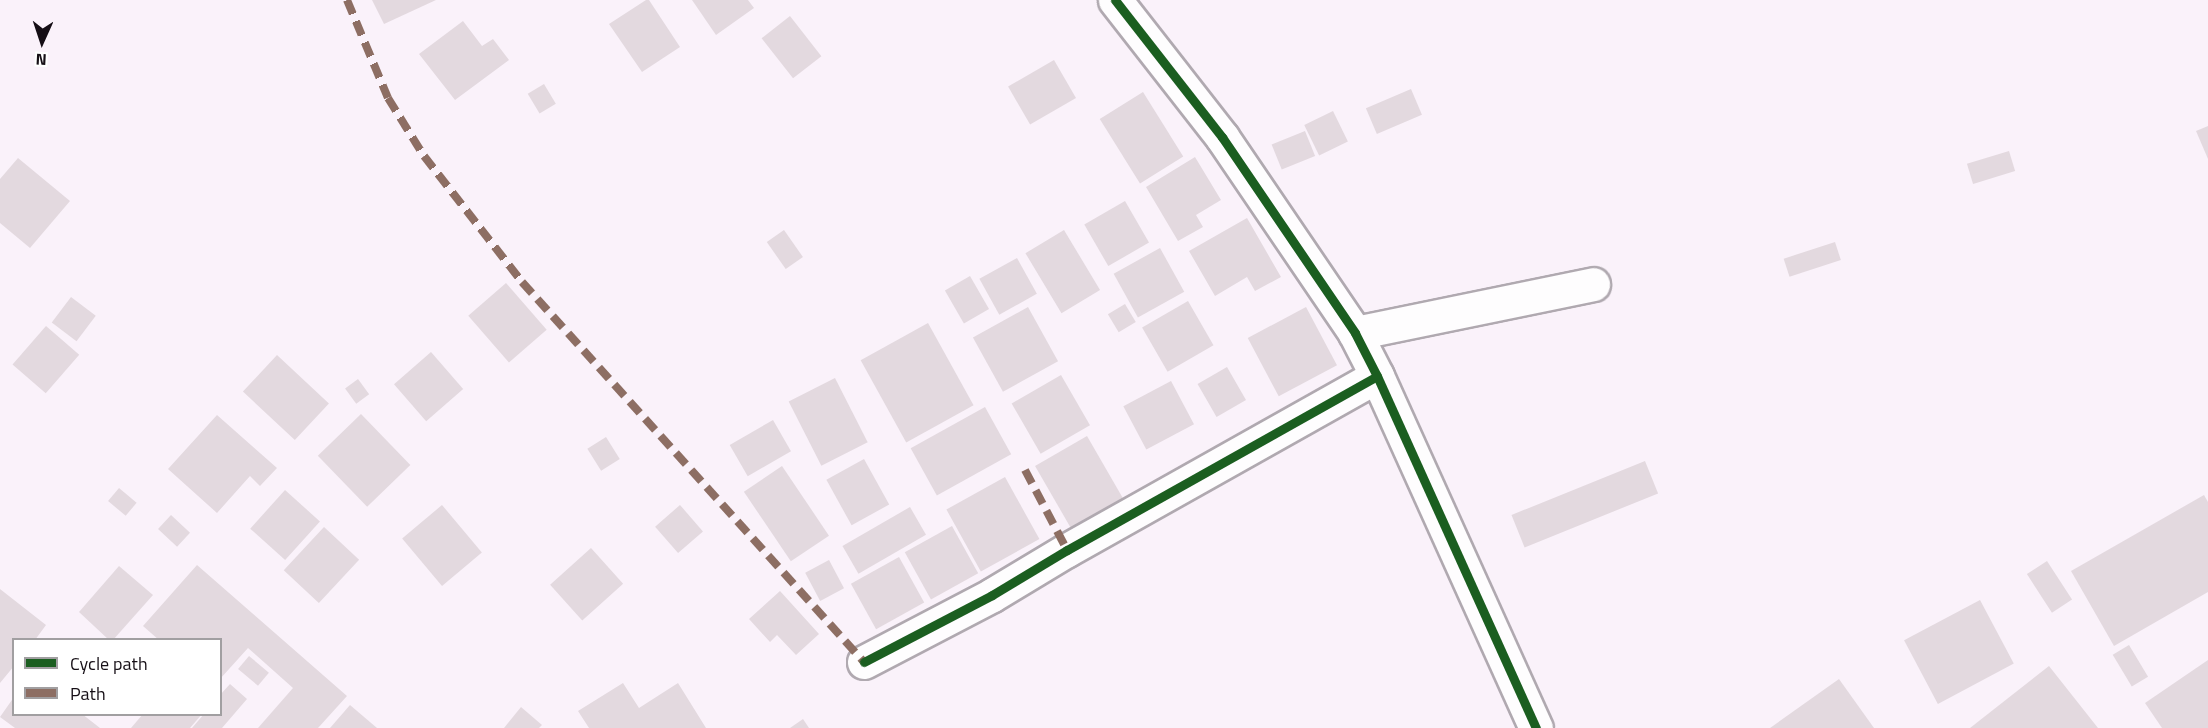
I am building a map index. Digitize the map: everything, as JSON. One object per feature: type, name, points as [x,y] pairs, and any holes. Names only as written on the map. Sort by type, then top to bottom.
[{"type":"street","points":[[1114,0],[1222,137],[1355,333],[1377,376],[1536,728]]},
{"type":"street","points":[[1355,333],[1593,284]]},
{"type":"street","points":[[864,662],[992,595],[1077,544],[1377,376]]},
{"type":"building","points":[[372,0],[436,0],[384,24]]},
{"type":"building","points":[[649,0],[680,47],[642,72],[609,24]]},
{"type":"building","points":[[692,0],[748,0],[754,8],[716,35]]},
{"type":"building","points":[[790,16],[821,56],[793,78],[762,38]]},
{"type":"building","points":[[463,21],[482,46],[493,39],[509,60],[455,100],[419,54]]},
{"type":"building","points":[[1054,60],[1076,98],[1030,125],[1008,86]]},
{"type":"building","points":[[544,84],[556,104],[540,114],[528,94]]},
{"type":"building","points":[[1411,89],[1422,115],[1377,134],[1366,108]]},
{"type":"building","points":[[1143,92],[1183,156],[1140,183],[1100,119]]},
{"type":"building","points":[[1333,111],[1348,142],[1319,156],[1304,125]]},
{"type":"building","points":[[2208,126],[2208,159],[2196,131]]},
{"type":"building","points":[[1305,131],[1315,156],[1282,170],[1272,144]]},
{"type":"building","points":[[2009,151],[2015,171],[1973,184],[1967,164]]},
{"type":"building","points":[[1195,157],[1221,200],[1196,215],[1203,227],[1178,241],[1146,187]]},
{"type":"building","points":[[18,158],[70,201],[30,248],[0,223],[0,179]]},
{"type":"building","points":[[1125,201],[1149,243],[1108,266],[1084,224]]},
{"type":"building","points":[[1247,218],[1281,277],[1255,291],[1247,277],[1215,296],[1189,251]]},
{"type":"building","points":[[784,230],[803,257],[786,269],[767,242]]},
{"type":"building","points":[[1064,230],[1100,290],[1061,313],[1025,253]]},
{"type":"building","points":[[1835,242],[1841,260],[1790,277],[1784,259]]},
{"type":"building","points":[[1160,248],[1184,292],[1138,317],[1114,274]]},
{"type":"building","points":[[1017,258],[1037,294],[999,315],[979,279]]},
{"type":"building","points":[[970,276],[989,309],[964,323],[945,290]]},
{"type":"building","points":[[506,283],[547,330],[509,363],[468,316]]},
{"type":"building","points":[[71,297],[96,316],[76,341],[52,323]]},
{"type":"building","points":[[1188,301],[1214,345],[1168,372],[1142,328]]},
{"type":"building","points":[[1125,304],[1136,322],[1119,332],[1108,314]]},
{"type":"building","points":[[1028,307],[1058,361],[1003,392],[973,338]]},
{"type":"building","points":[[1306,307],[1337,365],[1279,396],[1248,338]]},
{"type":"building","points":[[928,323],[974,405],[906,443],[861,360]]},
{"type":"building","points":[[46,326],[79,355],[46,393],[13,364]]},
{"type":"building","points":[[431,352],[463,389],[426,421],[394,384]]},
{"type":"building","points":[[277,355],[329,403],[295,440],[243,392]]},
{"type":"building","points":[[1227,367],[1246,400],[1217,417],[1198,384]]},
{"type":"building","points":[[1061,375],[1090,425],[1041,454],[1012,404]]},
{"type":"building","points":[[835,378],[868,442],[821,466],[789,402]]},
{"type":"building","points":[[358,379],[369,394],[356,404],[345,388]]},
{"type":"building","points":[[1171,381],[1194,424],[1146,450],[1123,406]]},
{"type":"building","points":[[985,407],[1011,454],[937,495],[911,448]]},
{"type":"building","points":[[361,414],[410,465],[367,507],[318,456]]},
{"type":"building","points":[[217,415],[277,468],[260,486],[250,476],[217,513],[168,469]]},
{"type":"building","points":[[773,420],[791,451],[748,476],[730,445]]},
{"type":"building","points":[[1087,436],[1124,499],[1072,529],[1035,466]]},
{"type":"building","points":[[606,437],[620,459],[601,471],[587,449]]},
{"type":"building","points":[[864,459],[889,504],[852,525],[826,480]]},
{"type":"building","points":[[1645,461],[1658,493],[1525,547],[1511,515]]},
{"type":"building","points":[[782,466],[829,536],[791,561],[744,492]]},
{"type":"building","points":[[1005,477],[1039,539],[981,572],[946,509]]},
{"type":"building","points":[[119,488],[137,503],[126,516],[108,501]]},
{"type":"building","points":[[285,490],[320,521],[285,560],[250,529]]},
{"type":"building","points":[[2204,495],[2208,502],[2208,592],[2114,646],[2071,571]]},
{"type":"building","points":[[442,505],[482,552],[442,586],[402,538]]},
{"type":"building","points":[[680,505],[703,531],[678,553],[655,527]]},
{"type":"building","points":[[910,507],[926,535],[858,574],[842,546]]},
{"type":"building","points":[[171,515],[190,533],[177,547],[158,529]]},
{"type":"building","points":[[952,526],[978,573],[931,599],[905,552]]},
{"type":"building","points":[[324,527],[359,560],[319,603],[284,570]]},
{"type":"building","points":[[591,548],[623,584],[582,620],[550,585]]},
{"type":"building","points":[[899,557],[924,602],[876,629],[851,584]]},
{"type":"building","points":[[829,560],[844,588],[820,601],[805,573]]},
{"type":"building","points":[[2047,561],[2072,600],[2052,613],[2027,574]]},
{"type":"building","points":[[197,565],[347,696],[318,728],[258,728],[293,688],[248,648],[222,677],[222,638],[157,638],[143,626]]},
{"type":"building","points":[[119,566],[153,595],[115,638],[107,638],[79,612]]},
{"type":"building","points":[[0,589],[46,625],[36,638],[12,638],[12,668],[0,683]]},
{"type":"building","points":[[780,591],[819,634],[796,655],[777,635],[770,642],[749,619]]},
{"type":"building","points":[[1980,600],[2014,664],[1938,704],[1904,640]]},
{"type":"building","points":[[2129,645],[2148,677],[2132,687],[2113,655]]},
{"type":"building","points":[[249,656],[269,673],[258,686],[238,669]]},
{"type":"building","points":[[2208,660],[2208,728],[2162,728],[2145,703]]},
{"type":"building","points":[[2049,666],[2098,728],[1970,728]]},
{"type":"building","points":[[1839,679],[1874,728],[1770,728]]},
{"type":"building","points":[[623,683],[639,708],[678,683],[706,728],[589,728],[578,711]]},
{"type":"building","points":[[230,684],[247,699],[222,728],[192,728],[202,716],[222,716],[222,693]]},
{"type":"building","points":[[12,700],[12,716],[85,716],[100,728],[15,728],[0,717]]},
{"type":"building","points":[[350,705],[377,728],[330,728]]},
{"type":"building","points":[[521,707],[542,725],[539,728],[504,728]]},
{"type":"building","points":[[141,716],[200,716],[190,728],[131,728]]},
{"type":"building","points":[[803,719],[809,728],[790,728]]},
{"type":"marked path","points":[[347,0],[388,98],[424,156],[522,282],[864,662]]},
{"type":"marked path","points":[[1025,470],[1067,550]]},
{"type":"cycle path","points":[[1115,0],[1222,137],[1355,333],[1377,376],[1536,728]]},
{"type":"cycle path","points":[[864,662],[992,595],[1067,550],[1377,376]]}]
